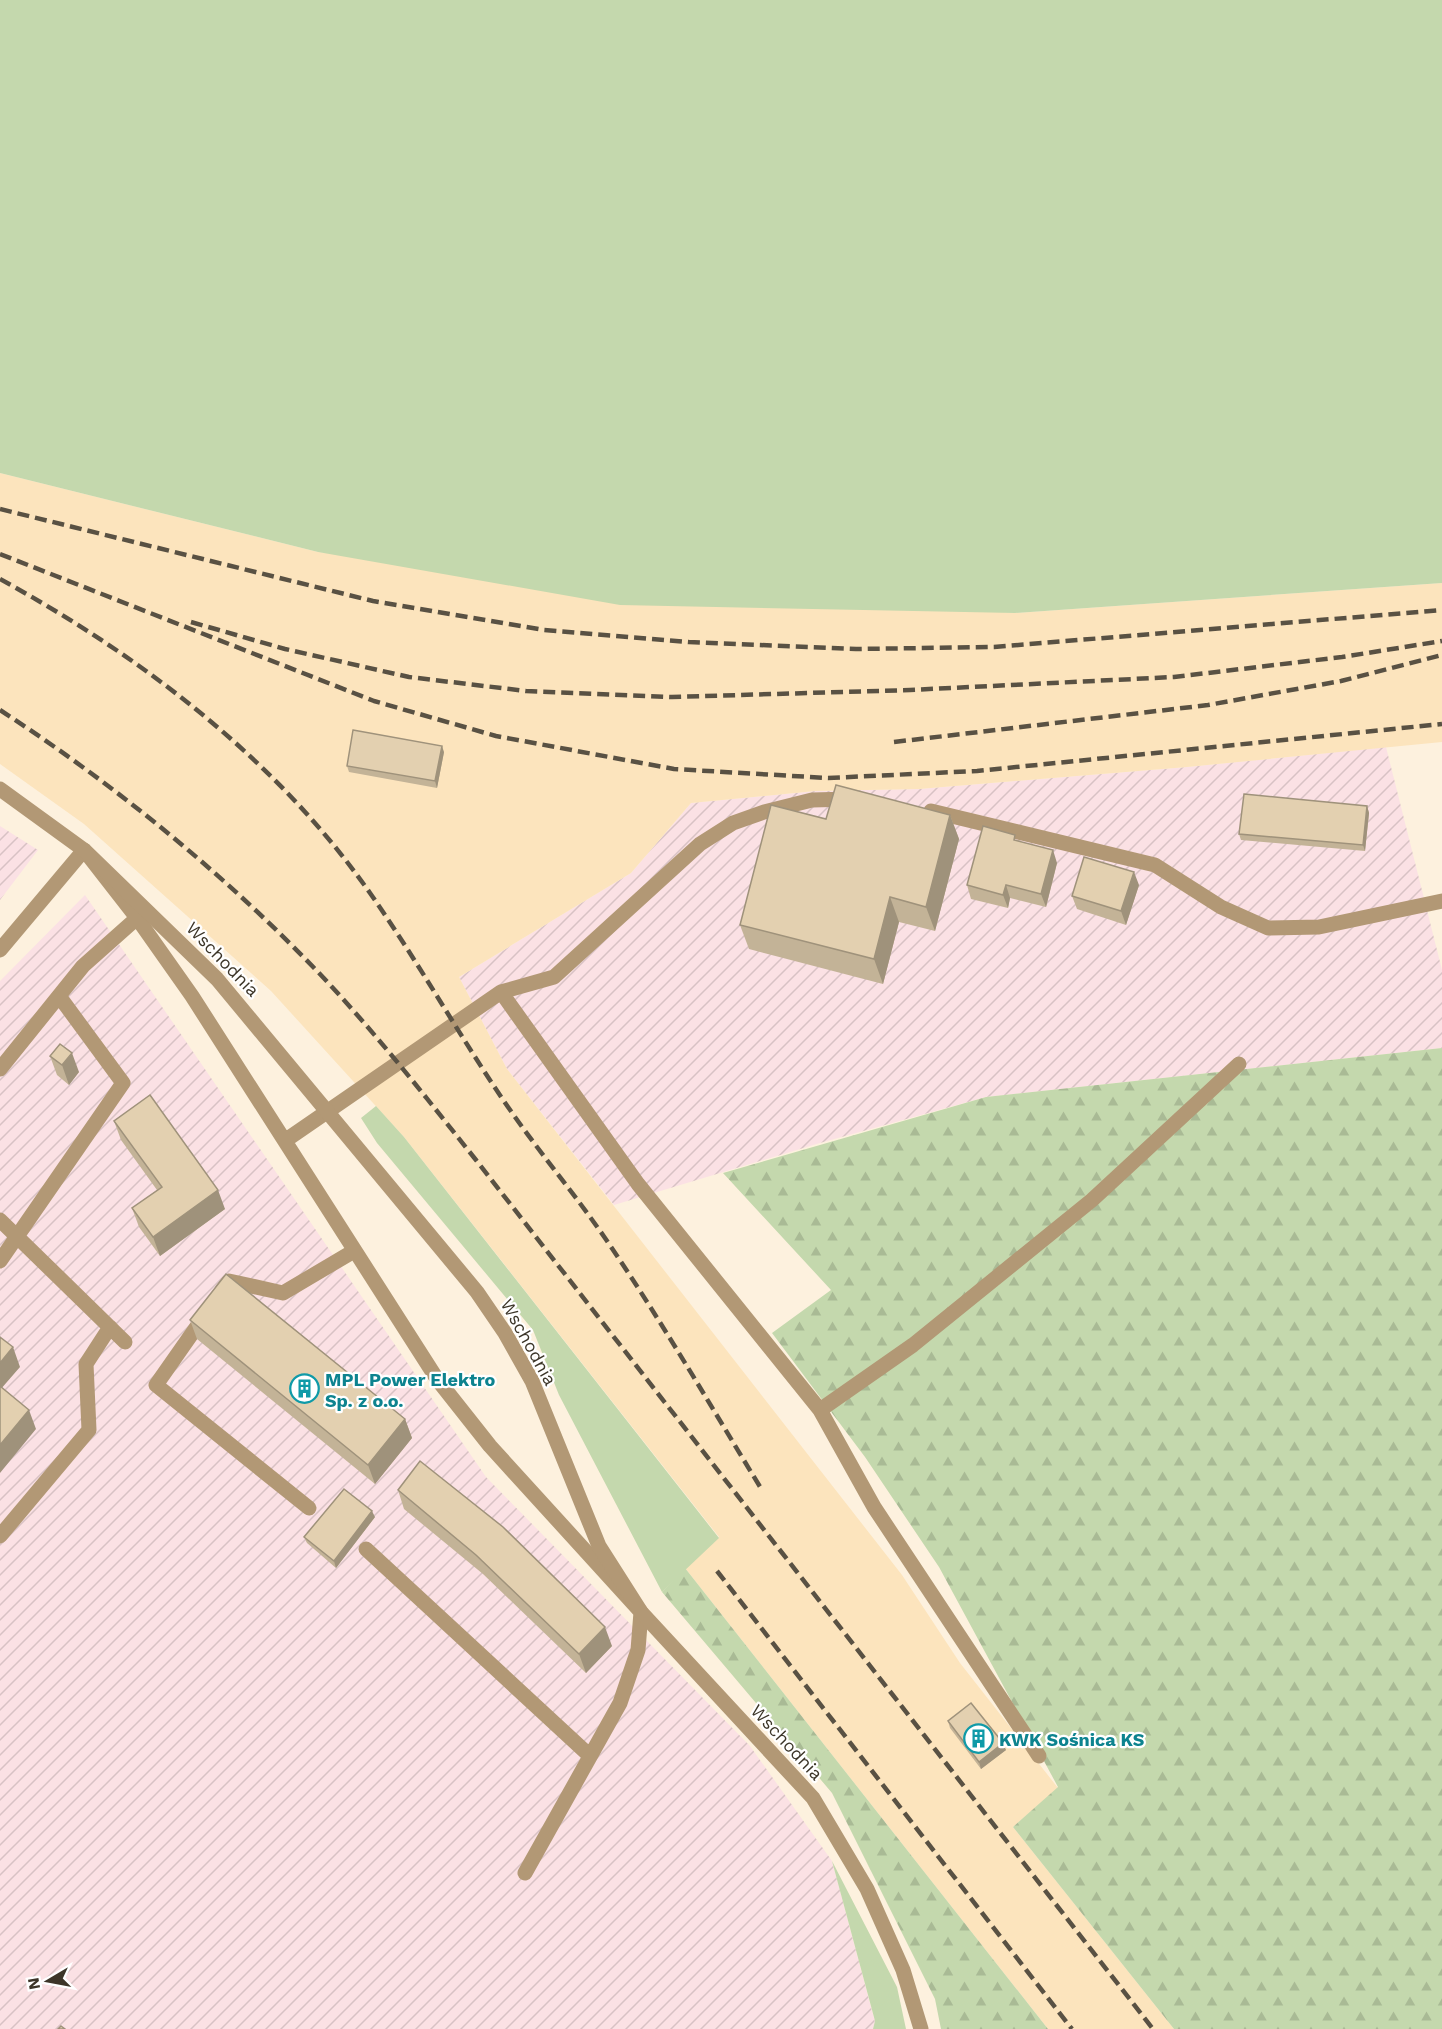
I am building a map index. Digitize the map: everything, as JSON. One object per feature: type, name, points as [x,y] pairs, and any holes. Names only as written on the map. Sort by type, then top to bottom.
[{"type":"street","name":"Wschodnia","points":[[0,789],[84,850],[217,979],[477,1292],[505,1333],[532,1381],[599,1546],[642,1612],[813,1798],[867,1889],[903,1970],[921,2029]]},
{"type":"street","points":[[286,1140],[501,992],[554,977],[700,844],[733,823],[764,812],[812,801],[864,800]]},
{"type":"street","points":[[918,807],[1155,865],[1221,907],[1268,928],[1319,927],[1442,901]]},
{"type":"street","points":[[0,950],[84,850],[137,918],[286,1140],[354,1251],[437,1378],[490,1446],[642,1612],[638,1650],[620,1703],[525,1873]]},
{"type":"street","points":[[0,1069],[83,966],[137,918]]},
{"type":"street","points":[[501,992],[638,1184],[820,1410],[874,1507],[1039,1756]]},
{"type":"street","points":[[0,1261],[123,1083],[59,996]]},
{"type":"street","points":[[820,1410],[913,1344],[1092,1200],[1239,1064]]},
{"type":"street","points":[[0,1220],[125,1342]]},
{"type":"street","points":[[309,1509],[156,1385],[229,1281],[283,1293],[354,1251]]},
{"type":"street","points":[[0,1536],[89,1430],[86,1364],[110,1327]]},
{"type":"street","points":[[366,1549],[590,1756]]},
{"type":"shaded area","points":[[0,473],[318,552],[1015,613],[1442,583],[1442,742],[1187,767],[919,789],[815,791],[691,803],[631,873],[459,977],[507,1069],[902,1575],[960,1663],[1058,1788],[1013,1827],[1174,2029],[1048,2029],[685,1568],[719,1537],[404,1137],[271,991],[84,824],[0,764]]},
{"type":"shaded area","points":[[1386,747],[1442,970],[1442,1048],[986,1097],[820,1143],[614,1205],[507,1069],[459,977],[631,873],[691,803],[815,791],[919,789],[1187,767]]},
{"type":"shaded area","points":[[0,826],[38,850],[0,900]]},
{"type":"shaded area","points":[[85,895],[486,1477],[750,1746],[832,1861],[875,2022],[873,2029],[0,2029],[0,981]]},
{"type":"green space","points":[[0,0],[1442,0],[1442,583],[1015,613],[620,605],[318,552],[0,473]]},
{"type":"green space","points":[[1442,1048],[1442,2029],[1174,2029],[1013,1827],[1058,1787],[939,1567],[865,1457],[772,1333],[831,1290],[723,1173],[986,1097]]},
{"type":"green space","points":[[376,1106],[404,1137],[719,1538],[662,1592],[559,1395],[533,1330],[377,1143],[361,1118]]},
{"type":"green space","points":[[685,1568],[1048,2029],[941,2029],[935,1999],[832,1793],[662,1592]]},
{"type":"green space","points":[[832,1861],[897,1987],[906,2029],[873,2029],[875,2021]]},
{"type":"building","points":[[353,730],[442,746],[435,781],[347,766]]},
{"type":"building","points":[[836,785],[950,815],[926,907],[890,897],[874,959],[740,925],[771,805],[826,819]]},
{"type":"building","points":[[1244,794],[1367,806],[1363,845],[1239,834]]},
{"type":"building","points":[[983,826],[1015,835],[1014,840],[1053,850],[1041,894],[1006,885],[1003,895],[967,885]]},
{"type":"building","points":[[1084,857],[1134,872],[1121,911],[1072,896]]},
{"type":"building","points":[[60,1044],[72,1053],[62,1065],[50,1056]]},
{"type":"building","points":[[150,1095],[218,1190],[153,1237],[132,1208],[162,1187],[114,1121]]},
{"type":"building","name":"MPL Power Elektro Sp. z o.o.","points":[[226,1274],[405,1419],[368,1465],[190,1320]]},
{"type":"building","points":[[0,1337],[13,1347],[0,1363]]},
{"type":"building","points":[[0,1386],[29,1410],[0,1445]]},
{"type":"building","points":[[420,1461],[503,1527],[605,1627],[579,1654],[476,1555],[398,1490]]},
{"type":"building","points":[[344,1489],[372,1511],[334,1561],[304,1537]]},
{"type":"building","name":"KWK Sośnica KS","points":[[971,1703],[1003,1743],[979,1762],[948,1721]]},
{"type":"railway","points":[[0,509],[373,601],[544,630],[689,642],[856,649],[994,647],[1442,610]]},
{"type":"railway","points":[[0,554],[374,701],[496,736],[674,769],[828,778],[977,771],[1442,724]]},
{"type":"railway","points":[[0,579],[53,609],[104,642],[155,677],[203,715],[249,755],[333,844],[388,919],[508,1107],[626,1269],[762,1490]]},
{"type":"railway","points":[[191,622],[285,649],[409,677],[526,691],[672,697],[910,690],[1174,677],[1342,657],[1442,641]]},
{"type":"railway","points":[[894,742],[1208,705],[1341,681],[1442,655]]},
{"type":"railway","points":[[0,710],[85,769],[206,865],[282,935],[360,1018],[476,1160],[1153,2029]]},
{"type":"railway","points":[[717,1571],[1072,2029]]},
{"type":"place","name":"MPL Power Elektro Sp. z o.o.","points":[[304,1389]]},
{"type":"place","name":"KWK Sośnica KS","points":[[978,1739]]}]
